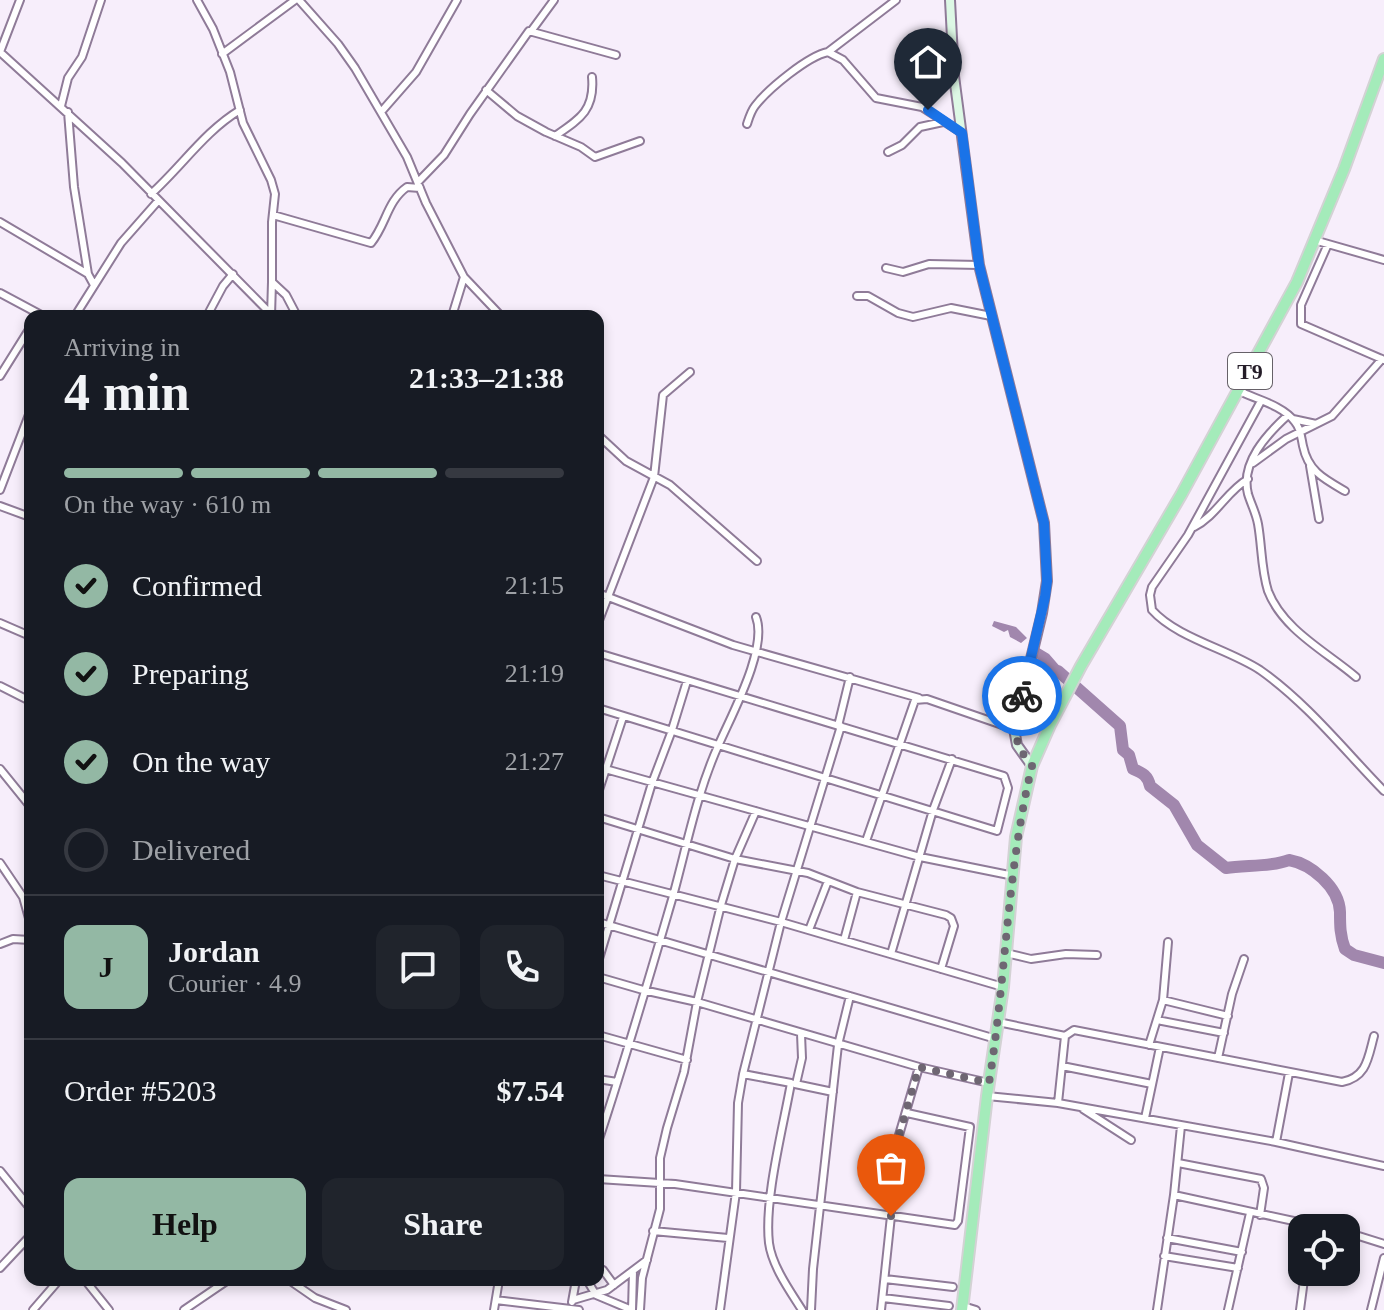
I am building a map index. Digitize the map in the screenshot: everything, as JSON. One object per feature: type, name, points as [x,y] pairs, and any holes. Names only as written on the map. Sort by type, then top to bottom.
[{"type":"highway","name":"T9","points":[[962,1308],[1003,987],[1016,837],[1032,766],[1081,666],[1239,391],[1297,282],[1382,72],[1384,59]]},
{"type":"main road","points":[[950,0],[951,50],[979,265],[1040,500],[1046,550],[1047,581],[1042,613],[1014,729],[1017,745],[1032,766]]},
{"type":"street","points":[[11,0],[20,3],[0,52],[68,112],[266,310]]},
{"type":"street","points":[[61,106],[68,78],[82,57],[101,0]]},
{"type":"street","points":[[197,0],[222,54],[250,139],[275,194],[271,310]]},
{"type":"street","points":[[222,54],[297,0],[338,44],[407,157],[464,277],[495,310]]},
{"type":"street","points":[[381,112],[416,72],[457,0]]},
{"type":"street","points":[[273,215],[371,243],[382,227],[393,200],[407,187],[419,185],[444,155],[486,90],[554,0]]},
{"type":"street","points":[[747,124],[755,106],[770,92],[808,61],[828,52],[896,0]]},
{"type":"street","points":[[532,30],[577,46],[616,55]]},
{"type":"street","points":[[828,52],[843,60],[876,98],[922,107],[962,133]]},
{"type":"street","points":[[555,136],[585,112],[594,93],[592,77]]},
{"type":"street","points":[[486,90],[517,116],[595,157],[640,141]]},
{"type":"street","points":[[151,194],[220,123],[240,110]]},
{"type":"street","points":[[68,112],[74,187],[88,274],[94,285]]},
{"type":"street","points":[[888,152],[902,145],[920,127],[943,122]]},
{"type":"street","points":[[79,310],[121,243],[158,201]]},
{"type":"street","points":[[0,222],[88,274]]},
{"type":"street","points":[[1314,240],[1384,260]]},
{"type":"street","points":[[1251,465],[1276,446],[1338,410],[1383,359],[1301,324],[1301,305],[1328,244]]},
{"type":"street","points":[[886,268],[903,272],[929,264],[979,265]]},
{"type":"street","points":[[210,310],[233,274]]},
{"type":"street","points":[[454,310],[464,277]]},
{"type":"street","points":[[272,282],[286,295],[294,310]]},
{"type":"street","points":[[0,293],[31,310]]},
{"type":"street","points":[[857,296],[868,296],[898,313],[913,317],[951,308],[991,316]]},
{"type":"street","points":[[0,376],[24,338]]},
{"type":"street","points":[[604,606],[654,477],[663,395],[690,372]]},
{"type":"street","points":[[1239,391],[1291,417],[1316,424]]},
{"type":"street","points":[[1261,401],[1192,528],[1152,587],[1152,610],[1168,623],[1248,663],[1276,682],[1384,791]]},
{"type":"street","points":[[1291,417],[1300,432],[1310,466],[1319,519]]},
{"type":"street","points":[[1291,417],[1257,449],[1248,479],[1263,569],[1272,600],[1301,634],[1356,677]]},
{"type":"street","points":[[0,490],[24,428]]},
{"type":"street","points":[[604,441],[626,461],[670,485],[757,561]]},
{"type":"street","points":[[1310,466],[1325,480],[1345,491]]},
{"type":"street","points":[[1192,528],[1204,521],[1239,484],[1248,479]]},
{"type":"street","points":[[0,506],[24,515]]},
{"type":"street","points":[[604,596],[755,651],[850,677],[1014,729]]},
{"type":"street","points":[[604,1123],[660,940],[698,796],[741,697],[755,651],[756,617]]},
{"type":"street","points":[[0,623],[24,633]]},
{"type":"street","points":[[604,655],[1004,776],[1008,788],[997,831],[604,710]]},
{"type":"street","points":[[720,1310],[736,1192],[737,1118],[743,1074],[781,922],[826,777],[850,677]]},
{"type":"street","points":[[604,944],[636,830],[687,681]]},
{"type":"street","points":[[0,686],[24,698]]},
{"type":"street","points":[[866,841],[898,745],[915,700],[919,698]]},
{"type":"street","points":[[604,761],[623,717]]},
{"type":"street","points":[[891,954],[933,810],[952,759]]},
{"type":"street","points":[[0,769],[24,799]]},
{"type":"street","points":[[604,769],[920,857],[1014,876]]},
{"type":"street","points":[[640,1310],[647,1260],[660,1209],[660,1158],[687,1060],[697,1002],[721,905],[735,859],[756,811]]},
{"type":"street","points":[[604,819],[735,859],[808,873],[857,892],[946,915],[954,922],[941,969]]},
{"type":"street","points":[[0,865],[24,901]]},
{"type":"street","points":[[604,877],[721,905],[1003,987]]},
{"type":"street","points":[[809,930],[828,881]]},
{"type":"street","points":[[844,940],[857,892]]},
{"type":"street","points":[[604,924],[996,1039]]},
{"type":"street","points":[[0,944],[13,939],[24,940]]},
{"type":"street","points":[[1149,1045],[1163,1000],[1168,942]]},
{"type":"street","points":[[1006,953],[1031,959],[1066,954],[1097,955]]},
{"type":"street","points":[[1218,1058],[1244,959]]},
{"type":"street","points":[[604,979],[697,1002],[919,1067],[989,1083]]},
{"type":"street","points":[[811,1310],[838,1045],[850,996]]},
{"type":"street","points":[[1163,1000],[1228,1016]]},
{"type":"street","points":[[1157,1020],[1224,1033]]},
{"type":"street","points":[[998,1022],[1065,1036]]},
{"type":"street","points":[[1058,1103],[1065,1036],[1070,1031],[1082,1030],[1331,1081],[1352,1080],[1362,1073],[1374,1036]]},
{"type":"street","points":[[801,1034],[802,1058],[771,1199],[769,1242],[771,1252],[802,1310]]},
{"type":"street","points":[[604,1037],[687,1060]]},
{"type":"street","points":[[1145,1118],[1160,1047]]},
{"type":"street","points":[[1062,1066],[1152,1084]]},
{"type":"street","points":[[881,1310],[891,1216],[891,1205],[884,1186],[919,1067]]},
{"type":"street","points":[[1276,1142],[1289,1073]]},
{"type":"street","points":[[743,1074],[833,1092]]},
{"type":"street","points":[[604,1080],[617,1082]]},
{"type":"street","points":[[987,1096],[1080,1106],[1276,1142],[1384,1166]]},
{"type":"street","points":[[1080,1106],[1131,1140]]},
{"type":"street","points":[[604,1179],[736,1192],[950,1226],[958,1221],[970,1127],[907,1113]]},
{"type":"street","points":[[1157,1310],[1181,1126]]},
{"type":"street","points":[[1178,1163],[1261,1179],[1264,1188],[1260,1215]]},
{"type":"street","points":[[0,1172],[24,1201]]},
{"type":"street","points":[[1174,1195],[1288,1222]]},
{"type":"street","points":[[1228,1310],[1250,1213]]},
{"type":"street","points":[[653,1231],[728,1238]]},
{"type":"street","points":[[1360,1236],[1384,1244]]},
{"type":"street","points":[[1167,1238],[1242,1252]]},
{"type":"street","points":[[0,1268],[24,1242]]},
{"type":"street","points":[[1164,1256],[1238,1268]]},
{"type":"street","points":[[1371,1310],[1384,1258]]},
{"type":"street","points":[[573,1300],[596,1295],[647,1260]]},
{"type":"street","points":[[604,1271],[614,1285]]},
{"type":"street","points":[[591,1286],[596,1295],[632,1310],[633,1271]]},
{"type":"street","points":[[885,1279],[953,1287]]},
{"type":"street","points":[[33,1310],[54,1286]]},
{"type":"street","points":[[90,1286],[109,1310]]},
{"type":"street","points":[[184,1310],[219,1286]]},
{"type":"street","points":[[298,1286],[315,1298],[346,1310]]},
{"type":"street","points":[[494,1310],[498,1286]]},
{"type":"street","points":[[571,1310],[575,1286]]},
{"type":"street","points":[[1300,1310],[1303,1286]]},
{"type":"street","points":[[883,1298],[949,1306]]},
{"type":"street","points":[[496,1300],[579,1310]]},
{"type":"street","points":[[962,1308],[976,1310]]},
{"type":"shaded area","points":[[994,621],[1016,627],[1027,638],[1021,643],[1010,637],[1008,630],[1004,632],[992,626]]},
{"type":"shaded area","points":[[1039,648],[1062,669],[1056,672],[1045,668],[1036,657]]},
{"type":"waterway","points":[[1058,671],[1120,726],[1123,750],[1129,755],[1133,769],[1144,775],[1150,786],[1174,805],[1197,845],[1226,868],[1289,860],[1306,866],[1322,878],[1335,894],[1345,949],[1354,955],[1384,963]]},
{"type":"way so far","points":[[891,1216],[891,1205],[884,1186],[919,1067],[989,1083],[1005,970],[1016,837],[1032,766],[1020,751],[1015,737],[1022,696]]},
{"type":"route","points":[[928,110],[962,133],[979,265],[1044,523],[1045,597],[1022,696]]}]
